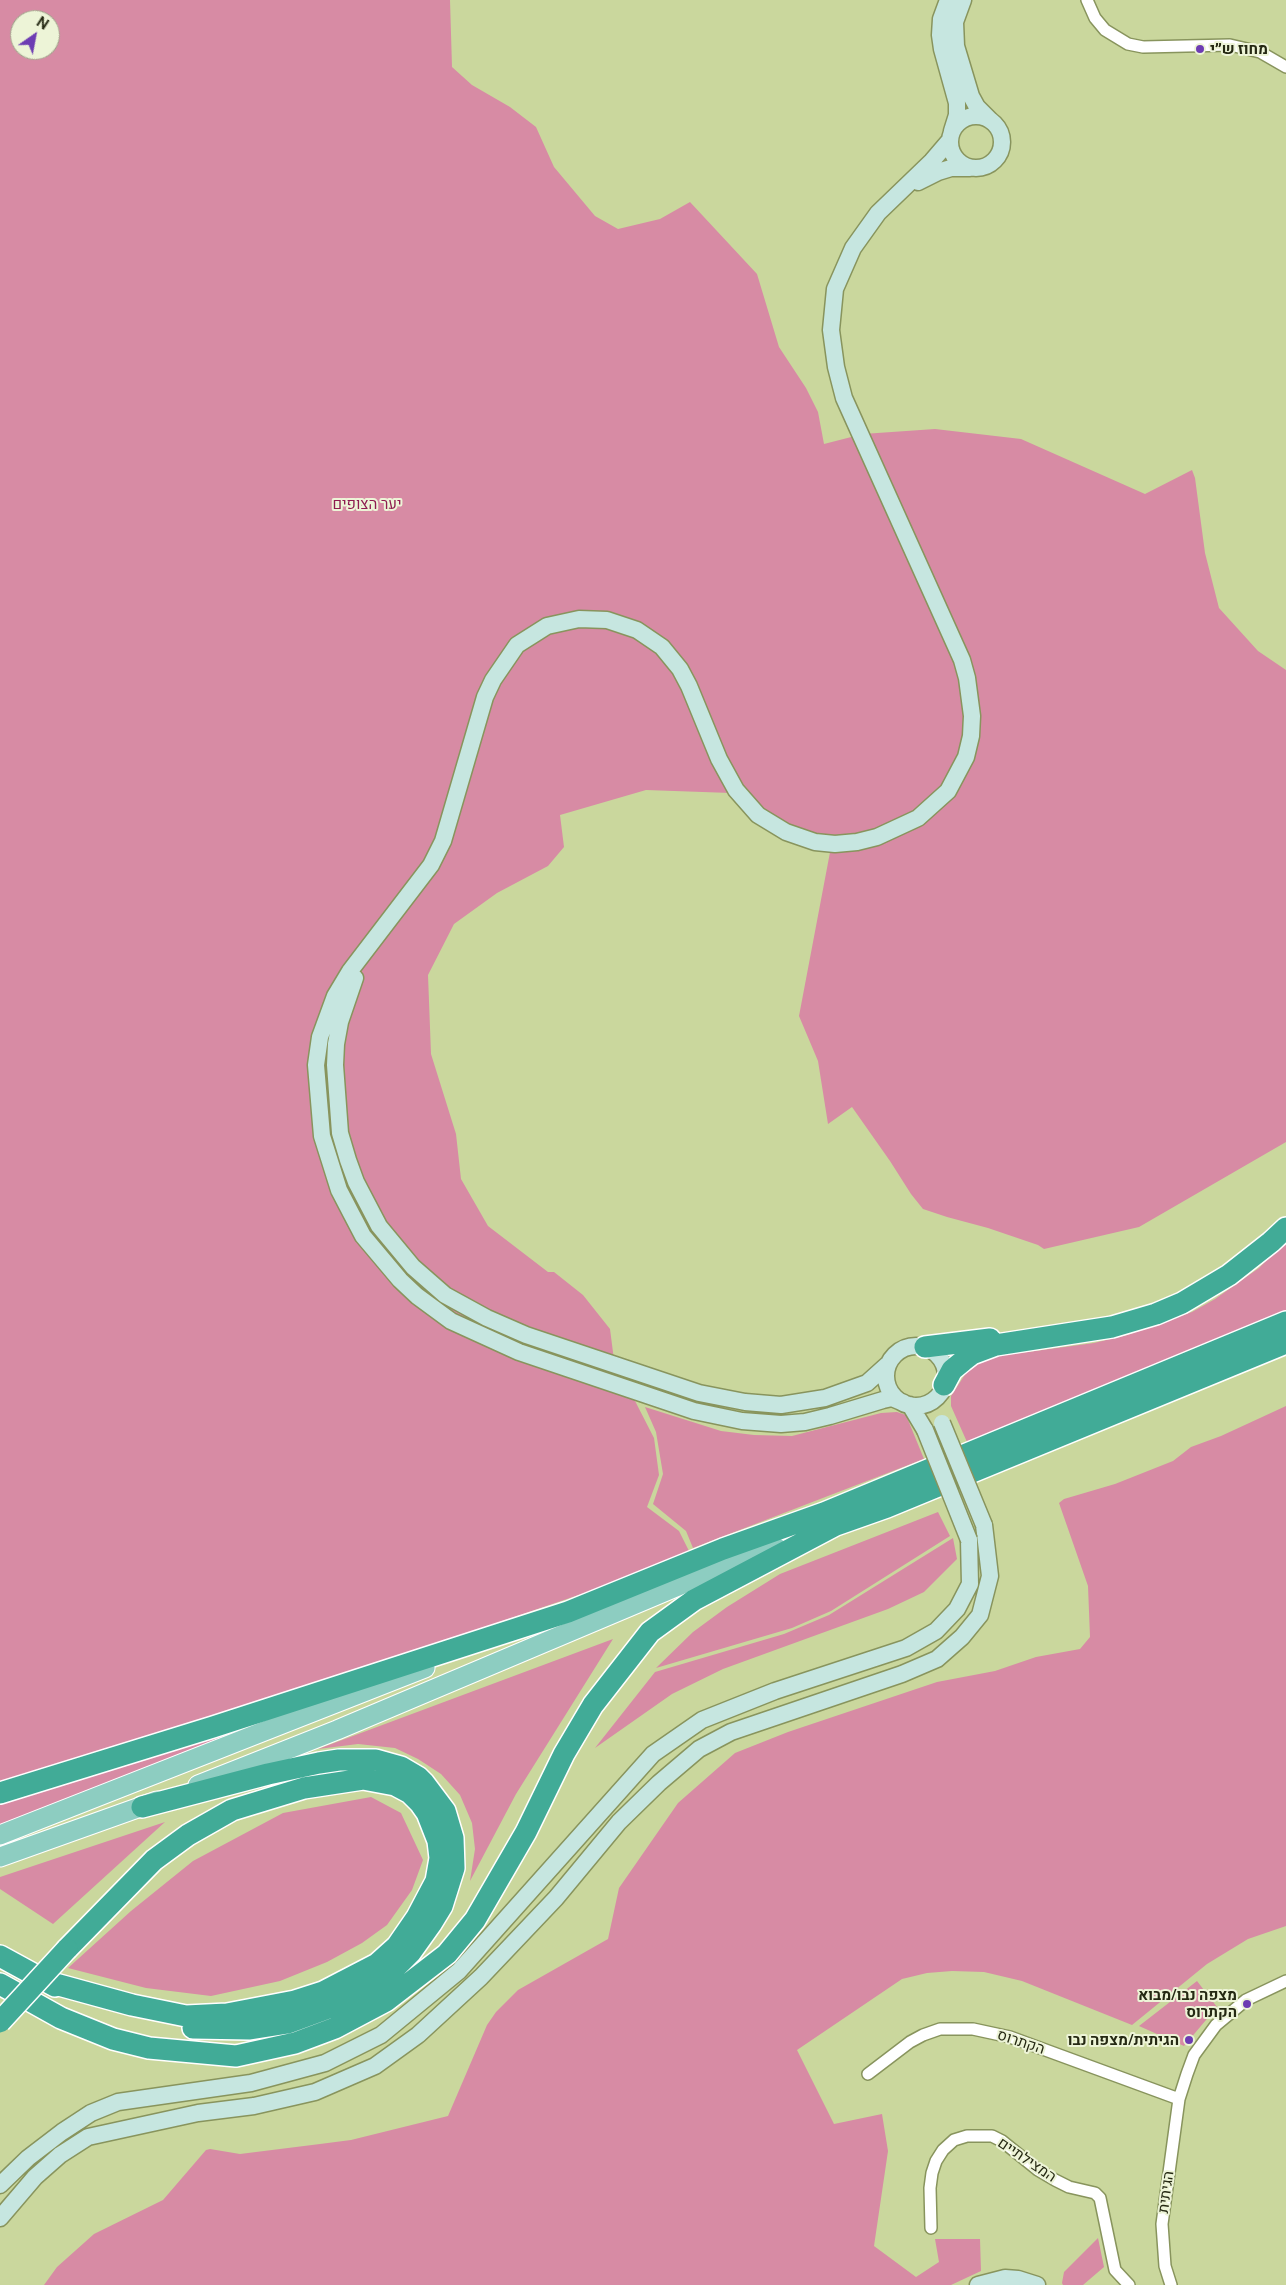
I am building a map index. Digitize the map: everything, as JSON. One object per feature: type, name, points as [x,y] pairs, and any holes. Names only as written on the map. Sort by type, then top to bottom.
[{"type":"highway","points":[[941,1391],[952,1370],[972,1354],[1014,1341],[1051,1337],[1127,1323],[1182,1303],[1230,1275],[1251,1260],[1286,1228]]},
{"type":"highway","points":[[0,1793],[213,1727],[568,1612],[723,1549],[824,1513],[1286,1322]]},
{"type":"highway","points":[[925,1347],[1002,1338],[1051,1337]]},
{"type":"highway","points":[[0,1984],[61,2018],[113,2039],[150,2048],[236,2056],[295,2043],[335,2028],[386,2001],[447,1954],[475,1920],[526,1832],[564,1754],[592,1704],[650,1632],[694,1600],[836,1525],[887,1507],[1286,1343]]},
{"type":"highway","points":[[0,1956],[76,1997],[124,2016],[152,2023],[230,2030],[268,2027],[288,2023],[347,2000],[391,1972],[411,1952],[442,1906],[454,1868],[455,1854],[450,1826],[444,1811],[435,1797],[424,1783],[410,1771],[391,1763],[376,1760],[347,1760],[319,1763],[268,1774],[142,1807]]},
{"type":"highway","points":[[0,2022],[67,1949],[154,1860],[188,1834],[232,1810],[304,1788],[363,1779],[395,1785],[410,1793],[427,1813],[438,1841],[440,1858],[436,1881],[417,1917],[397,1946],[377,1964],[350,1980],[316,1995],[288,2003],[227,2014],[186,2016],[132,2005],[48,1982]]},
{"type":"main road","points":[[0,1857],[142,1807],[337,1730],[690,1581],[836,1525]]},
{"type":"main road","points":[[0,1835],[568,1612]]},
{"type":"street","points":[[948,0],[941,19],[940,35],[957,103],[957,115],[951,136],[952,152],[956,160],[972,168]]},
{"type":"street","points":[[895,197],[938,172],[951,168],[986,167],[1000,155],[1002,146],[1001,135],[991,120],[977,107],[971,96],[956,46],[955,22],[963,0]]},
{"type":"street","points":[[1087,0],[1095,18],[1105,30],[1128,44],[1143,47],[1230,45],[1260,52],[1286,67]]},
{"type":"street","points":[[941,1391],[925,1404],[907,1404],[892,1398],[830,1416],[781,1424],[742,1420],[694,1411],[519,1352],[451,1321],[417,1296],[379,1258],[363,1236],[339,1190],[330,1166],[318,1113],[316,1065],[320,1037],[335,996],[350,971],[431,865],[443,840],[485,697],[497,673],[517,645],[548,626],[593,618],[607,620],[637,630],[662,647],[680,669],[689,686],[719,759],[736,790],[758,815],[786,832],[815,842],[835,844],[857,842],[877,837],[918,818],[948,791],[966,757],[971,736],[972,716],[967,678],[962,660],[847,405],[837,374],[831,330],[835,289],[845,263],[865,229],[932,161],[965,118],[982,117],[991,120]]},
{"type":"street","points":[[0,2218],[35,2177],[60,2155],[88,2137],[198,2113],[254,2106],[315,2092],[375,2066],[418,2035],[481,1977],[556,1898],[619,1822],[659,1783],[699,1749],[731,1732],[902,1674],[937,1659],[962,1638],[980,1615],[990,1576],[984,1525],[942,1423],[941,1391],[946,1376],[940,1358],[925,1347],[907,1346],[898,1350],[887,1365],[867,1383],[825,1398],[781,1405],[745,1402],[699,1393],[526,1335],[460,1305],[429,1282],[394,1246],[379,1226],[356,1182],[339,1126],[335,1065],[339,1029],[352,985],[369,950],[381,932]]},
{"type":"street","points":[[0,2185],[28,2158],[62,2132],[91,2114],[118,2102],[251,2083],[325,2063],[381,2035],[459,1972],[653,1754],[702,1720],[775,1691],[906,1648],[936,1631],[957,1610],[970,1584],[969,1540],[925,1430],[907,1404],[890,1392],[885,1374],[887,1365]]},
{"type":"street","name":"הגיתית","points":[[1168,2284],[1162,2224],[1179,2099],[1194,2055],[1216,2025],[1246,2000],[1286,1982]]},
{"type":"street","name":"הקתרוס","points":[[868,2074],[910,2042],[923,2035],[940,2029],[973,2029],[1010,2037],[1179,2099]]},
{"type":"street","name":"המצילתיים","points":[[931,2228],[930,2188],[932,2173],[936,2161],[943,2150],[954,2140],[967,2136],[992,2136],[1002,2141],[1038,2170],[1055,2180],[1069,2188],[1095,2193],[1100,2198],[1115,2270],[1129,2285]]},
{"type":"street","points":[[978,2285],[1005,2278],[1018,2279],[1037,2285]]},
{"type":"green space","name":"יער הצופים","points":[[0,0],[450,0],[452,67],[472,85],[510,107],[536,127],[554,167],[595,216],[618,229],[660,219],[690,202],[757,274],[779,347],[806,388],[818,412],[824,444],[863,434],[935,429],[1021,439],[1145,494],[1192,470],[1195,478],[1205,553],[1219,608],[1258,651],[1286,670],[1286,1142],[1139,1227],[1044,1249],[1038,1245],[988,1228],[947,1217],[923,1209],[852,1107],[828,1124],[818,1061],[799,1016],[831,847],[731,793],[646,790],[560,815],[564,847],[548,866],[497,893],[454,924],[428,975],[431,1054],[456,1134],[461,1179],[488,1226],[548,1272],[554,1272],[583,1295],[610,1329],[614,1360],[654,1438],[659,1475],[647,1507],[679,1531],[690,1553],[646,1572],[397,1657],[0,1783]]},
{"type":"green space","points":[[1286,1240],[1286,1310],[967,1442],[951,1406],[951,1396],[966,1373],[980,1362],[998,1356],[1094,1343],[1127,1335],[1192,1312],[1215,1299],[1259,1268]]},
{"type":"green space","points":[[1286,1406],[1286,1926],[1248,1939],[1207,1964],[1132,2025],[1022,1981],[984,1972],[952,1971],[927,1973],[902,1979],[797,2050],[834,2124],[882,2114],[888,2151],[874,2246],[916,2277],[939,2262],[935,2239],[980,2239],[981,2271],[951,2285],[44,2285],[57,2267],[94,2234],[163,2200],[206,2150],[240,2154],[351,2140],[448,2116],[487,2025],[496,2012],[518,1990],[608,1939],[619,1888],[678,1803],[735,1753],[788,1732],[937,1682],[995,1671],[1036,1657],[1080,1649],[1090,1637],[1088,1586],[1059,1503],[1064,1499],[1115,1484],[1173,1461],[1191,1447],[1221,1436]]},
{"type":"green space","points":[[645,1407],[721,1431],[754,1435],[792,1436],[881,1413],[897,1412],[906,1415],[924,1459],[693,1548],[686,1531],[653,1504],[663,1474],[656,1432]]},
{"type":"green space","points":[[938,1512],[950,1536],[831,1611],[792,1628],[656,1668],[693,1632],[727,1607],[780,1574]]},
{"type":"green space","points":[[953,1538],[957,1559],[924,1592],[888,1609],[723,1669],[672,1694],[595,1748],[655,1672],[784,1634],[829,1615]]},
{"type":"green space","points":[[613,1639],[516,1794],[470,1881],[475,1849],[472,1823],[460,1795],[441,1774],[418,1759],[395,1748],[358,1744],[318,1749]]},
{"type":"green space","points":[[372,1680],[0,1827],[0,1799]]},
{"type":"green space","points":[[371,1797],[401,1813],[423,1860],[412,1890],[387,1925],[362,1943],[327,1962],[280,1981],[211,1996],[146,1988],[68,1968],[131,1911],[193,1861],[283,1813]]},
{"type":"green space","points":[[165,1822],[53,1924],[0,1889],[0,1877]]},
{"type":"green space","points":[[1197,1981],[1217,2007],[1184,2046],[1139,2026]]},
{"type":"green space","points":[[1098,2238],[1104,2267],[1083,2285],[1063,2285],[1064,2272]]},
{"type":"place","name":"מחוז ש״י","points":[[1200,49]]},
{"type":"place","name":"מצפה נבו/מבוא הקתרוס","points":[[1247,2004]]},
{"type":"place","name":"הגיתית/מצפה נבו","points":[[1189,2040]]}]
